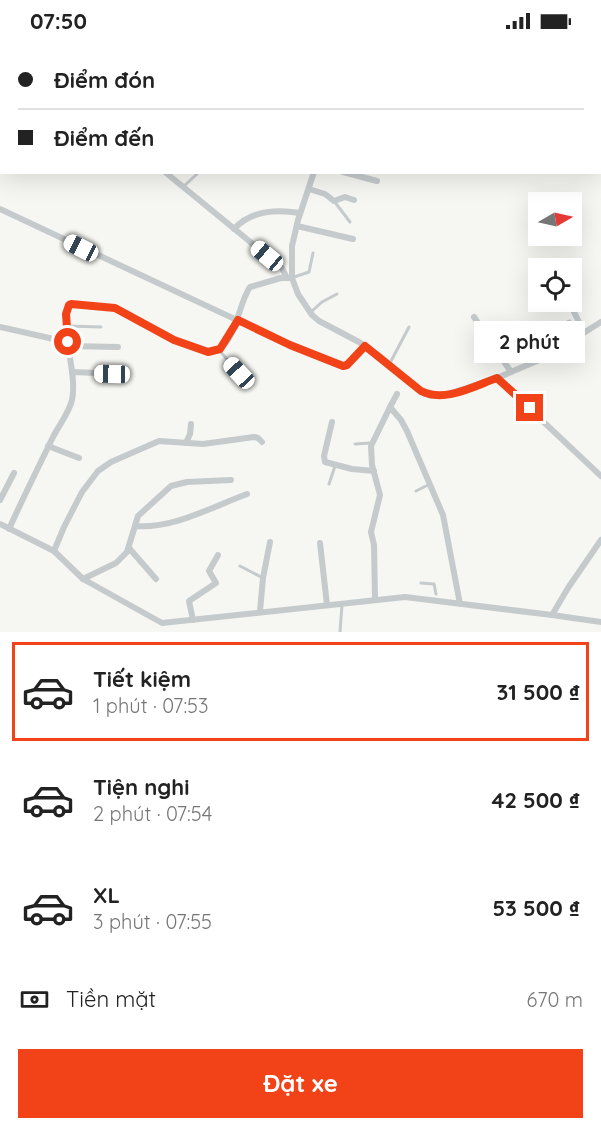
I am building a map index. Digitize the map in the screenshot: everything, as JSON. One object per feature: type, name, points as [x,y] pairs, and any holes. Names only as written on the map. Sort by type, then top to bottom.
[{"type":"street","points":[[167,174],[282,268],[310,312],[327,327],[365,346],[421,391],[431,396],[451,394],[511,372],[547,355],[601,322]]},
{"type":"street","points":[[289,278],[292,246],[313,174]]},
{"type":"street","points":[[351,174],[377,181]]},
{"type":"street","points":[[309,189],[325,194],[334,201],[345,197],[354,200]]},
{"type":"street","points":[[0,209],[290,345],[343,366],[347,365],[365,346]]},
{"type":"street","points":[[234,229],[242,221],[259,213],[289,211],[300,213]]},
{"type":"street","points":[[297,226],[353,239]]},
{"type":"street","points":[[9,529],[71,403],[72,372],[66,326],[66,314],[70,304],[110,307],[133,316],[174,340],[208,352],[219,350],[238,320],[240,308],[250,287],[289,278]]},
{"type":"street","points":[[573,312],[582,333]]},
{"type":"street","points":[[474,317],[511,372]]},
{"type":"street","points":[[0,327],[68,344],[118,347]]},
{"type":"street","points":[[72,372],[123,374]]},
{"type":"street","points":[[497,378],[601,476]]},
{"type":"street","points":[[375,599],[374,545],[371,532],[380,495],[371,457],[371,443],[397,393]]},
{"type":"street","points":[[390,407],[407,431],[443,515],[448,530],[460,604]]},
{"type":"street","points":[[332,422],[324,459],[326,462],[336,466],[374,471]]},
{"type":"street","points":[[186,443],[191,424]]},
{"type":"street","points":[[54,551],[78,499],[98,471],[111,462],[143,450],[152,443],[163,441],[210,444],[254,437],[262,442]]},
{"type":"street","points":[[48,446],[79,458]]},
{"type":"street","points":[[0,500],[14,472]]},
{"type":"street","points":[[83,579],[116,563],[129,548],[138,516],[171,486],[187,482],[231,480]]},
{"type":"street","points":[[135,526],[175,522],[247,494]]},
{"type":"street","points":[[0,524],[54,551],[83,579],[162,623],[405,597],[437,597],[460,604],[601,622]]},
{"type":"street","points":[[552,615],[568,588],[598,550],[601,540]]},
{"type":"street","points":[[260,611],[270,542]]},
{"type":"street","points":[[320,543],[327,605]]},
{"type":"street","points":[[129,548],[156,579]]},
{"type":"street","points":[[193,620],[189,601],[216,583],[209,571],[218,555]]},
{"type":"lane","points":[[183,187],[197,174]]},
{"type":"lane","points":[[334,201],[350,222]]},
{"type":"lane","points":[[289,278],[309,272],[312,253]]},
{"type":"lane","points":[[310,312],[317,305],[337,294]]},
{"type":"lane","points":[[558,326],[570,321],[582,333]]},
{"type":"lane","points":[[66,326],[101,327]]},
{"type":"lane","points":[[389,364],[409,327]]},
{"type":"lane","points":[[537,333],[547,355]]},
{"type":"lane","points":[[219,350],[239,373]]},
{"type":"lane","points":[[355,444],[371,443]]},
{"type":"lane","points":[[329,484],[336,466]]},
{"type":"lane","points":[[416,491],[430,484]]},
{"type":"lane","points":[[240,566],[263,578]]},
{"type":"lane","points":[[421,583],[434,585],[437,597]]},
{"type":"lane","points":[[340,632],[342,603]]},
{"type":"route","points":[[68,342],[66,314],[71,304],[115,308],[174,340],[208,352],[220,349],[237,326],[238,320],[290,345],[343,366],[347,365],[365,346],[421,391],[431,396],[451,394],[497,378],[530,408]]}]
